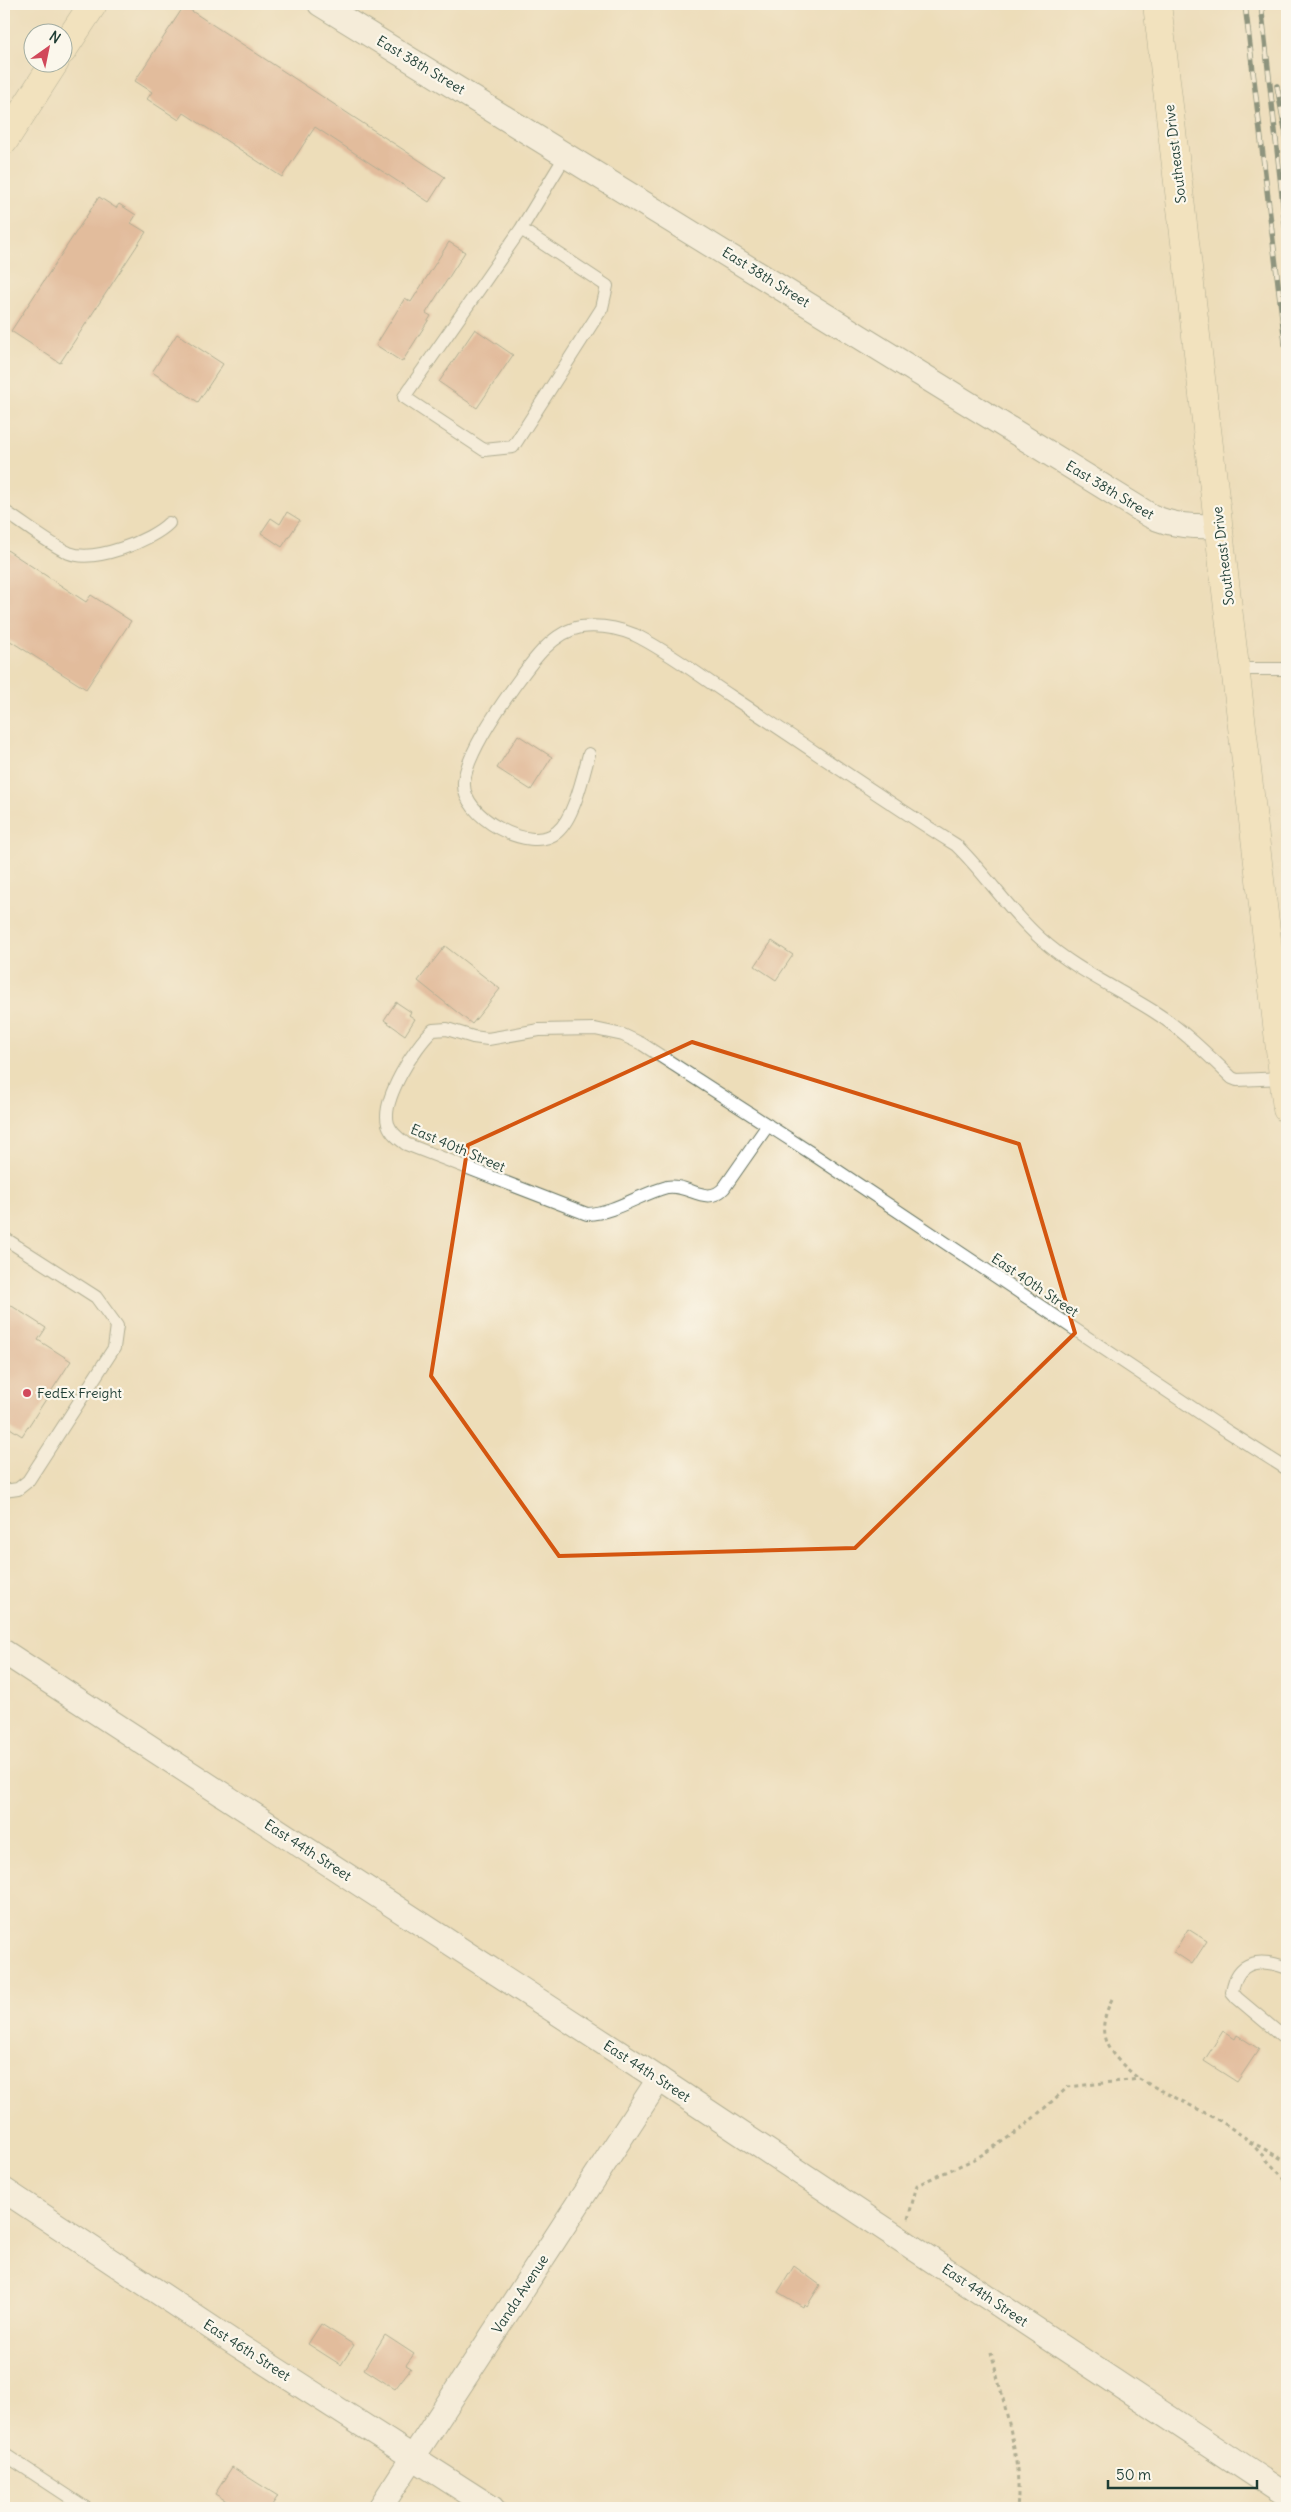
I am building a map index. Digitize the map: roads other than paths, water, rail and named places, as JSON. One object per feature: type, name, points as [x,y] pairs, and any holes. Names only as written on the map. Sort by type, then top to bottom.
[{"type":"main road","points":[[72,35],[93,4]]},
{"type":"main road","name":"Southeast Drive","points":[[1157,4],[1287,1109]]},
{"type":"main road","points":[[4,141],[49,72]]},
{"type":"street","name":"East 38th Street","points":[[320,4],[1151,516],[1165,522],[1200,527],[1219,526]]},
{"type":"street","name":"East 44th Street","points":[[4,1652],[660,2079],[1287,2496]]},
{"type":"street","name":"Vanda Avenue","points":[[380,2508],[660,2079]]},
{"type":"street","name":"East 46th Street","points":[[4,2190],[233,2342],[492,2508]]},
{"type":"lane","points":[[521,229],[607,286],[602,308],[513,447],[484,450],[404,397],[521,229],[566,155]]},
{"type":"lane","points":[[4,511],[70,553],[106,554],[158,533],[169,523]]},
{"type":"lane","points":[[589,754],[568,816],[559,831],[548,839],[528,840],[505,832],[488,821],[467,799],[464,786],[466,767],[508,695],[527,668],[544,650],[565,633],[578,628],[597,626],[626,632],[675,660],[956,845],[978,866],[1011,909],[1041,939],[1080,969],[1155,1012],[1232,1078],[1238,1080],[1284,1078]]},
{"type":"lane","points":[[1236,669],[1287,668]]},
{"type":"lane","name":"East 40th Street","points":[[768,1125],[717,1195],[703,1196],[682,1188],[668,1187],[604,1212],[587,1214],[406,1144],[394,1133],[388,1124],[387,1114],[390,1099],[399,1079],[416,1050],[432,1030],[447,1029],[473,1038],[488,1039],[539,1030],[587,1029],[623,1035],[642,1044],[768,1125],[1218,1425],[1287,1468]]},
{"type":"lane","points":[[4,1238],[96,1298],[117,1326],[114,1348],[28,1481],[18,1489],[4,1491]]},
{"type":"lane","points":[[1287,1968],[1273,1963],[1253,1962],[1240,1970],[1234,1981],[1232,1992],[1287,2040]]},
{"type":"lane","points":[[4,2454],[86,2508]]},
{"type":"railway","points":[[1245,4],[1287,359]]},
{"type":"railway","points":[[1261,4],[1287,240]]},
{"type":"railway","points":[[1277,86],[1287,140]]},
{"type":"place","name":"FedEx Freight","points":[[27,1393]]}]
